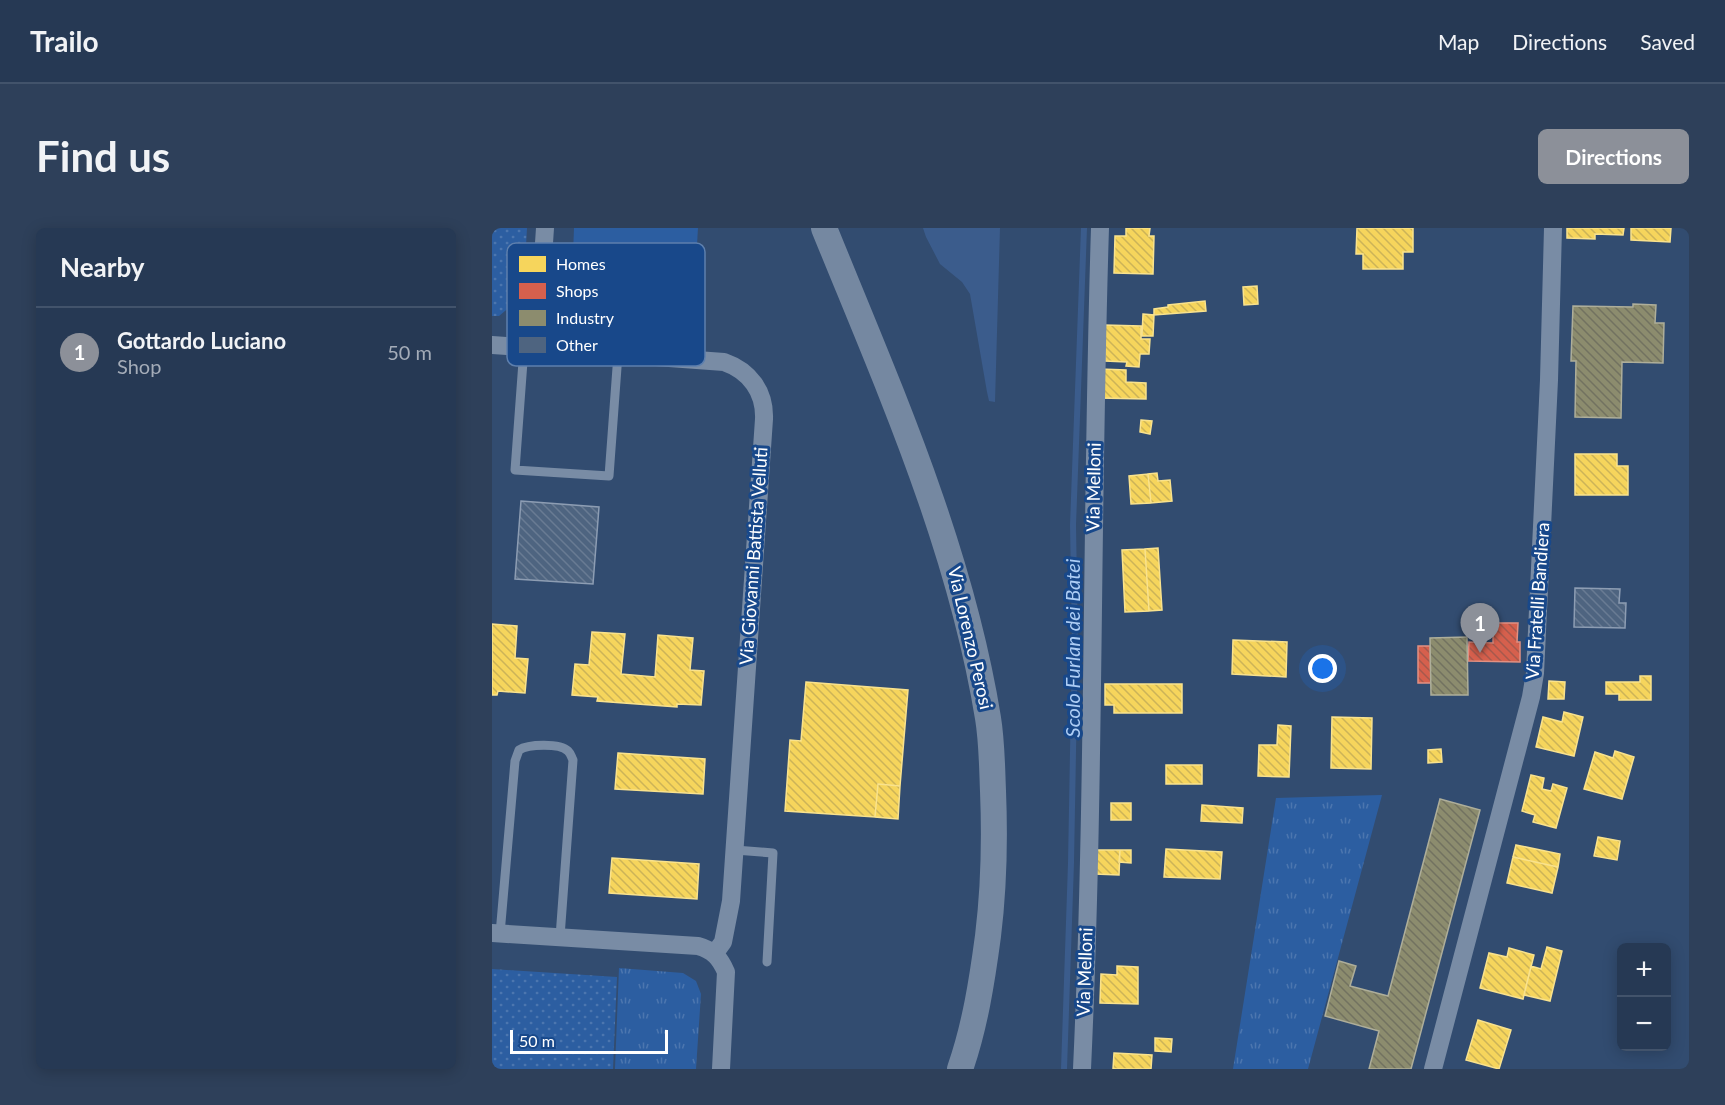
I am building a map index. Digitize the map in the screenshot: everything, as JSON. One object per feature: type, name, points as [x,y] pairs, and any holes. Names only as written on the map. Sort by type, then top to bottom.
[{"type":"main road","name":"Via Lorenzo Perosi","points":[[824,228],[927,483],[975,650],[988,720],[995,841],[992,901],[983,975],[967,1050],[960,1069]]},
{"type":"street","points":[[543,243],[545,228]]},
{"type":"street","name":"Via Melloni","points":[[1082,1069],[1090,827],[1100,228]]},
{"type":"street","name":"Via Fratelli Bandiera","points":[[1433,1069],[1531,697],[1535,673],[1549,380],[1553,228]]},
{"type":"street","name":"Via Giovanni Battista Velluti","points":[[492,345],[507,347]]},
{"type":"street","name":"Via Giovanni Battista Velluti","points":[[705,361],[724,362],[738,368],[750,377],[763,404],[731,901],[723,942],[715,953]]},
{"type":"street","points":[[496,933],[698,946],[715,953],[726,972],[721,1069]]},
{"type":"lane","points":[[529,366],[515,470],[609,476],[617,366]]},
{"type":"lane","points":[[496,933],[515,761],[519,750],[530,745],[564,748],[573,760],[560,938]]},
{"type":"lane","points":[[735,850],[773,853],[767,962]]},
{"type":"green space","points":[[492,228],[527,228],[526,243],[507,243],[507,309],[499,316],[492,316]]},
{"type":"green space","points":[[574,228],[698,228],[697,243],[573,243]]},
{"type":"green space","points":[[1382,795],[1308,1069],[1233,1069],[1276,798]]},
{"type":"green space","points":[[619,968],[683,973],[696,981],[701,994],[696,1069],[615,1069]]},
{"type":"green space","points":[[492,969],[617,977],[613,1069],[492,1069]]},
{"type":"shaded area","points":[[923,228],[1000,228],[995,402],[989,401],[970,294],[962,282],[940,264]]},
{"type":"building: Homes","points":[[1126,228],[1150,228],[1149,236],[1154,236],[1153,274],[1114,273],[1115,236],[1126,236]]},
{"type":"building: Homes","points":[[1357,228],[1413,228],[1413,252],[1403,252],[1403,269],[1363,269],[1363,254],[1356,254]]},
{"type":"building: Homes","points":[[1567,228],[1624,228],[1623,235],[1595,234],[1595,239],[1567,238]]},
{"type":"building: Homes","points":[[1631,228],[1671,228],[1670,242],[1631,240]]},
{"type":"building: Homes","points":[[1257,286],[1258,304],[1244,305],[1243,287]]},
{"type":"building: Homes","points":[[1205,301],[1206,311],[1154,315],[1154,309],[1168,307],[1168,305]]},
{"type":"building: Homes","points":[[1143,314],[1154,315],[1153,336],[1142,336]]},
{"type":"building: Homes","points":[[1104,325],[1141,326],[1141,339],[1150,339],[1149,354],[1140,354],[1139,367],[1126,366],[1127,362],[1105,361]]},
{"type":"building: Homes","points":[[1100,369],[1126,370],[1126,382],[1146,383],[1146,399],[1099,398]]},
{"type":"building: Homes","points":[[1141,420],[1152,421],[1150,434],[1140,432]]},
{"type":"building: Homes","points":[[1575,454],[1617,454],[1617,466],[1628,466],[1628,495],[1575,495]]},
{"type":"building: Homes","points":[[1157,473],[1158,481],[1170,480],[1172,501],[1151,503],[1148,474]]},
{"type":"building: Homes","points":[[1148,474],[1151,503],[1131,504],[1129,476]]},
{"type":"building: Homes","points":[[1158,548],[1162,610],[1149,611],[1145,549]]},
{"type":"building: Homes","points":[[1145,549],[1149,611],[1125,612],[1122,550]]},
{"type":"building: Homes","points":[[492,624],[517,626],[515,658],[528,659],[525,693],[498,691],[497,695],[492,695]]},
{"type":"building: Homes","points":[[592,632],[625,634],[621,674],[655,677],[658,635],[693,638],[690,670],[704,671],[701,705],[677,704],[677,707],[597,701],[598,697],[572,695],[575,664],[589,665]]},
{"type":"building: Homes","points":[[1233,640],[1287,642],[1286,677],[1232,674]]},
{"type":"building: Homes","points":[[1640,676],[1651,676],[1651,700],[1619,700],[1619,694],[1606,694],[1606,682],[1640,682]]},
{"type":"building: Homes","points":[[1549,681],[1565,682],[1564,699],[1548,699]]},
{"type":"building: Homes","points":[[806,682],[908,690],[900,786],[878,784],[875,817],[785,811],[790,740],[801,741]]},
{"type":"building: Homes","points":[[1105,684],[1182,684],[1182,713],[1114,713],[1114,705],[1105,705]]},
{"type":"building: Homes","points":[[1564,712],[1583,717],[1574,756],[1536,747],[1543,717],[1562,722]]},
{"type":"building: Homes","points":[[1332,717],[1372,718],[1371,769],[1331,768]]},
{"type":"building: Homes","points":[[1278,725],[1291,726],[1289,777],[1258,776],[1259,745],[1277,745]]},
{"type":"building: Homes","points":[[1441,749],[1442,762],[1428,763],[1428,750]]},
{"type":"building: Homes","points":[[1615,751],[1634,757],[1622,799],[1584,789],[1595,752],[1613,758]]},
{"type":"building: Homes","points":[[618,753],[705,759],[703,794],[615,789]]},
{"type":"building: Homes","points":[[1166,765],[1202,765],[1202,784],[1166,784]]},
{"type":"building: Homes","points":[[1531,775],[1544,778],[1542,789],[1551,791],[1553,784],[1567,788],[1556,828],[1533,822],[1535,815],[1522,811]]},
{"type":"building: Homes","points":[[878,784],[900,786],[898,819],[875,817]]},
{"type":"building: Homes","points":[[1111,803],[1131,803],[1131,820],[1111,820]]},
{"type":"building: Homes","points":[[1202,805],[1243,808],[1242,823],[1201,821]]},
{"type":"building: Homes","points":[[1598,837],[1620,841],[1617,860],[1594,856]]},
{"type":"building: Homes","points":[[1516,845],[1560,854],[1558,867],[1513,857]]},
{"type":"building: Homes","points":[[1166,849],[1222,852],[1220,879],[1164,877]]},
{"type":"building: Homes","points":[[1096,850],[1120,850],[1119,875],[1095,874]]},
{"type":"building: Homes","points":[[1120,850],[1131,850],[1131,863],[1119,862]]},
{"type":"building: Homes","points":[[1513,857],[1558,867],[1552,893],[1507,883]]},
{"type":"building: Homes","points":[[612,858],[699,864],[697,899],[609,893]]},
{"type":"building: Homes","points":[[1547,947],[1562,951],[1550,1001],[1524,995],[1531,966],[1541,969]]},
{"type":"building: Homes","points":[[1509,948],[1534,955],[1523,999],[1480,988],[1489,953],[1507,957]]},
{"type":"building: Homes","points":[[1117,966],[1138,967],[1138,1004],[1100,1003],[1101,974],[1117,975]]},
{"type":"building: Homes","points":[[1478,1020],[1511,1030],[1499,1069],[1466,1060]]},
{"type":"building: Homes","points":[[1155,1038],[1172,1039],[1171,1052],[1155,1051]]},
{"type":"building: Homes","points":[[1114,1053],[1152,1055],[1151,1069],[1113,1069]]},
{"type":"building: Shops","points":[[1493,623],[1518,623],[1517,642],[1520,642],[1520,662],[1468,661],[1469,642],[1493,643]]},
{"type":"building: Shops","points":[[1418,646],[1430,646],[1431,683],[1418,683]]},
{"type":"building: Industry","points":[[1633,304],[1656,305],[1655,323],[1664,323],[1663,363],[1622,362],[1621,418],[1575,417],[1576,361],[1571,361],[1573,306],[1633,307]]},
{"type":"building: Industry","points":[[1467,637],[1468,695],[1431,695],[1430,638]]},
{"type":"building: Industry","points":[[1440,799],[1480,810],[1411,1069],[1369,1069],[1379,1031],[1325,1016],[1339,961],[1356,966],[1350,986],[1388,996]]},
{"type":"building: Other","points":[[521,501],[599,507],[593,584],[515,579]]},
{"type":"building: Other","points":[[1575,588],[1620,589],[1619,603],[1626,603],[1625,628],[1574,627]]},
{"type":"waterway","name":"Scolo Furlan dei Batei","points":[[1064,1069],[1075,642],[1073,525],[1084,228]]},
{"type":"place","name":"Gottardo Luciano","points":[[1480,653]]}]
